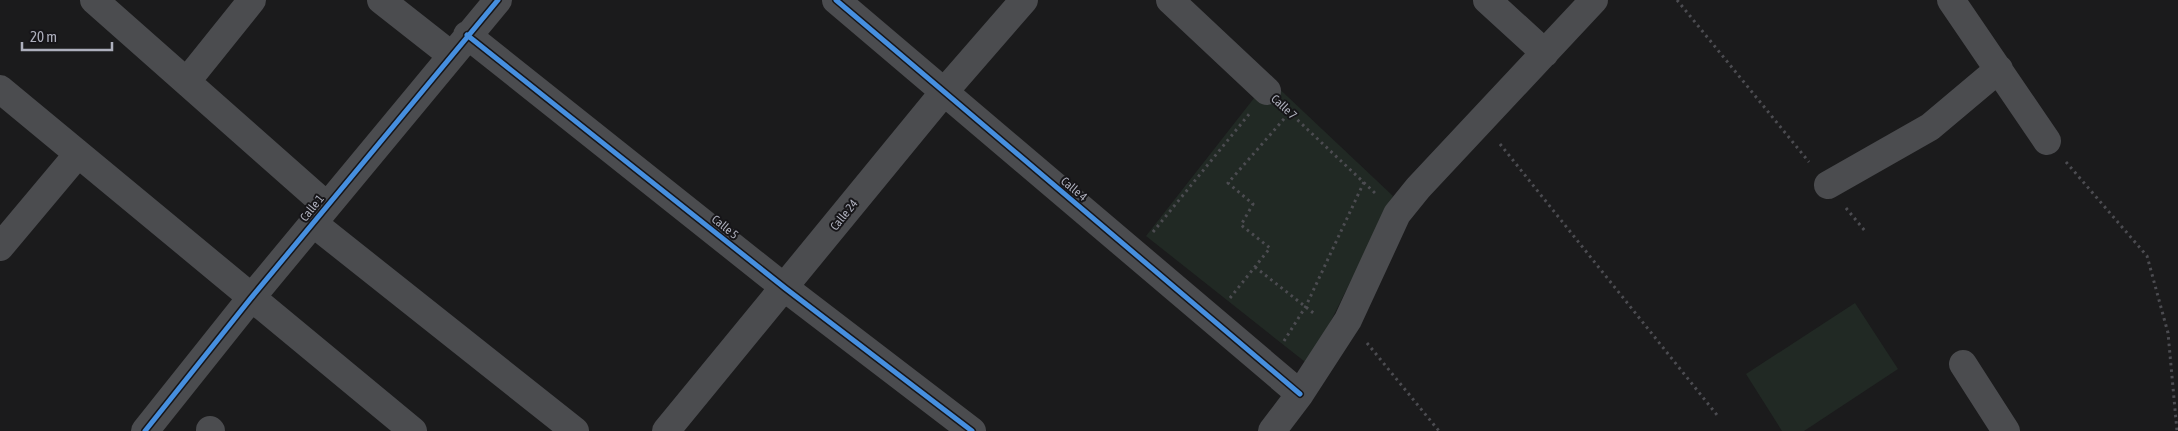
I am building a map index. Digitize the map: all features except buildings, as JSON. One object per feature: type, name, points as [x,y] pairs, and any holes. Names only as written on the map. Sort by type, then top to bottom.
[{"type":"street","points":[[94,0],[187,81],[320,214],[575,431]]},
{"type":"street","points":[[187,81],[252,0]]},
{"type":"street","name":"Calle 5","points":[[381,0],[459,45],[785,288],[972,431]]},
{"type":"street","name":"Calle 1","points":[[144,431],[320,214],[498,0]]},
{"type":"street","name":"Calle 4","points":[[836,0],[1300,394]]},
{"type":"street","name":"Calle 24","points":[[666,431],[944,92],[1024,0]]},
{"type":"street","points":[[1487,0],[1545,53]]},
{"type":"street","points":[[1272,431],[1300,394],[1348,320],[1397,214],[1418,188],[1594,0]]},
{"type":"street","points":[[1951,0],[2047,141]]},
{"type":"street","name":"Calle 7","points":[[1180,3],[1268,91]]},
{"type":"street","points":[[1828,185],[1930,127],[1999,70]]},
{"type":"street","points":[[0,89],[413,431]]},
{"type":"street","points":[[0,247],[78,154]]},
{"type":"street","points":[[1963,364],[2006,431]]},
{"type":"path","points":[[1678,0],[1865,231]]},
{"type":"path","points":[[1149,236],[1268,91]]},
{"type":"path","points":[[1230,299],[1270,248],[1241,224],[1253,204],[1228,183],[1290,112]]},
{"type":"path","points":[[1481,120],[1717,415]]},
{"type":"path","points":[[2047,141],[2147,256],[2168,333],[2176,431]]},
{"type":"path","points":[[1284,340],[1306,306],[1364,182]]},
{"type":"path","points":[[1255,268],[1320,317]]},
{"type":"path","points":[[1348,320],[1439,431]]},
{"type":"shaded area","points":[[1269,79],[1393,196],[1309,365],[1146,236]]},
{"type":"shaded area","points":[[1855,303],[1898,369],[1804,431],[1782,431],[1746,374]]},
{"type":"cycle path","points":[[145,431],[251,298],[498,0]]},
{"type":"cycle path","points":[[836,0],[1300,394]]},
{"type":"cycle path","points":[[467,35],[785,288],[972,431]]}]
